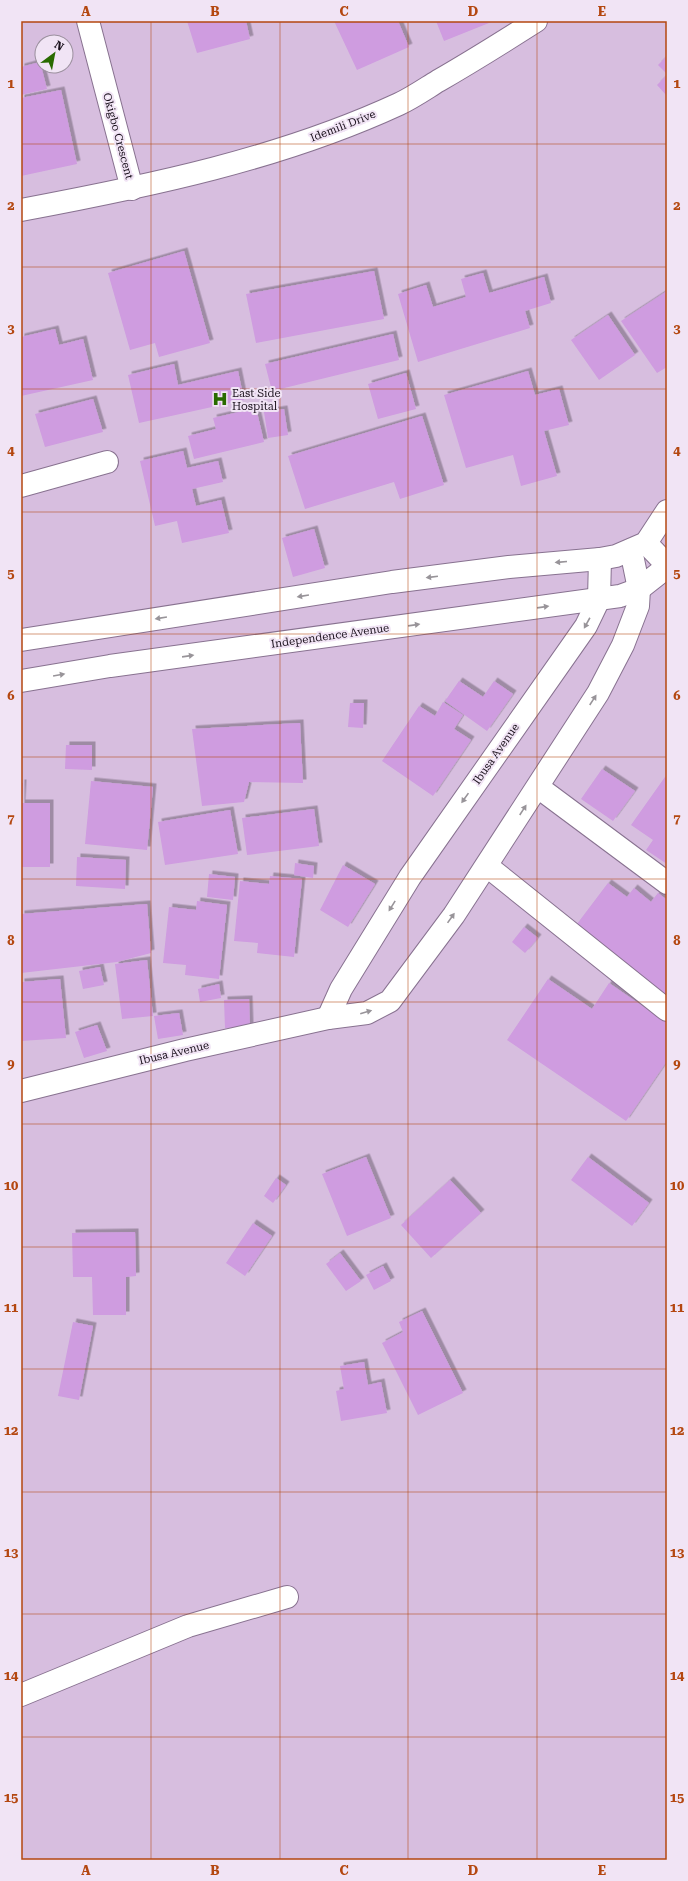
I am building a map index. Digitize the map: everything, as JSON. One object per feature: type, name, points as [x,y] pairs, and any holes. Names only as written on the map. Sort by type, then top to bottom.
[{"type":"street","name":"Okigbo Crescent","points":[[21,210],[132,189],[88,21]]},
{"type":"street","name":"Idemili Drive","points":[[132,189],[256,156],[328,134],[400,104],[536,21]]},
{"type":"street","points":[[21,486],[107,462]]},
{"type":"street","points":[[21,640],[392,582],[509,567],[600,559],[638,546],[667,511]]},
{"type":"street","points":[[638,546],[667,566],[639,589]]},
{"type":"street","name":"Ibusa Avenue","points":[[21,1091],[185,1050],[328,1018],[367,1013],[390,1001],[418,965],[487,866],[598,693],[623,645],[638,606],[638,546]]},
{"type":"street","name":"Ibusa Avenue","points":[[328,1018],[340,989],[410,877],[586,626],[599,599],[600,559]]},
{"type":"street","name":"Independence Avenue","points":[[21,681],[110,666],[620,596],[639,589]]},
{"type":"street","points":[[538,787],[667,883]]},
{"type":"street","points":[[487,866],[667,1010]]},
{"type":"street","points":[[21,1696],[188,1626],[287,1597]]},
{"type":"building","points":[[187,21],[246,21],[250,39],[197,53]]},
{"type":"building","points":[[334,21],[398,21],[409,47],[357,70]]},
{"type":"building","points":[[436,21],[494,21],[444,41]]},
{"type":"building","points":[[667,56],[667,74],[658,65]]},
{"type":"building","points":[[34,64],[34,74],[43,74],[47,89],[21,95],[21,67]]},
{"type":"building","points":[[667,75],[667,96],[657,85]]},
{"type":"building","points":[[61,90],[77,164],[21,176],[21,98]]},
{"type":"building","points":[[184,251],[210,343],[159,357],[155,343],[130,350],[108,273]]},
{"type":"building","points":[[374,271],[384,319],[256,343],[246,294]]},
{"type":"building","points":[[483,273],[489,293],[544,277],[551,303],[525,311],[530,328],[418,362],[398,294],[426,285],[433,307],[466,297],[461,279]]},
{"type":"building","points":[[667,291],[667,367],[657,373],[621,321]]},
{"type":"building","points":[[608,315],[635,355],[599,380],[571,340]]},
{"type":"building","points":[[55,329],[59,345],[83,339],[93,380],[21,396],[21,337]]},
{"type":"building","points":[[393,334],[399,360],[272,391],[265,364]]},
{"type":"building","points":[[174,364],[178,385],[238,371],[244,400],[139,423],[128,375]]},
{"type":"building","points":[[528,371],[535,395],[559,389],[569,425],[544,431],[557,476],[521,486],[513,455],[466,468],[444,395]]},
{"type":"building","points":[[406,373],[416,409],[378,419],[368,384]]},
{"type":"building","points":[[93,399],[103,432],[45,447],[35,414]]},
{"type":"building","points":[[256,408],[264,442],[194,459],[188,436],[216,429],[213,418]]},
{"type":"building","points":[[284,409],[288,435],[268,438],[264,412]]},
{"type":"building","points":[[422,416],[444,485],[400,499],[394,482],[305,509],[288,456]]},
{"type":"building","points":[[183,451],[187,468],[218,461],[223,482],[192,489],[196,506],[221,500],[229,533],[182,543],[177,521],[155,526],[140,461]]},
{"type":"building","points":[[314,529],[325,568],[293,577],[282,538]]},
{"type":"building","points":[[459,681],[483,697],[494,681],[513,694],[487,731],[445,701]]},
{"type":"building","points":[[443,702],[463,715],[454,729],[471,740],[433,796],[382,761],[419,706],[435,716]]},
{"type":"building","points":[[350,703],[364,703],[363,728],[348,727]]},
{"type":"building","points":[[300,723],[303,783],[249,782],[244,802],[202,806],[192,729]]},
{"type":"building","points":[[66,745],[92,745],[92,770],[65,769]]},
{"type":"building","points":[[602,769],[635,791],[613,821],[581,799]]},
{"type":"building","points":[[665,777],[667,779],[667,864],[646,850],[653,840],[631,825]]},
{"type":"building","points":[[91,781],[153,787],[147,850],[85,844]]},
{"type":"building","points":[[21,783],[23,783],[22,803],[50,803],[50,867],[21,867]]},
{"type":"building","points":[[314,809],[319,846],[247,855],[242,818]]},
{"type":"building","points":[[230,810],[238,854],[165,865],[158,822]]},
{"type":"building","points":[[77,857],[126,860],[125,889],[76,886]]},
{"type":"building","points":[[295,863],[314,866],[313,878],[294,875]]},
{"type":"building","points":[[343,865],[375,884],[348,927],[320,910]]},
{"type":"building","points":[[209,874],[235,877],[233,900],[207,897]]},
{"type":"building","points":[[270,876],[302,879],[294,957],[257,953],[258,943],[234,941],[240,881],[269,884]]},
{"type":"building","points":[[608,883],[627,897],[634,888],[651,902],[658,893],[667,900],[667,1000],[574,928]]},
{"type":"building","points":[[197,901],[227,905],[219,979],[185,975],[186,965],[163,963],[169,907],[196,910]]},
{"type":"building","points":[[147,904],[151,953],[117,962],[21,973],[21,914]]},
{"type":"building","points":[[524,927],[538,938],[525,953],[512,942]]},
{"type":"building","points":[[147,960],[153,1016],[122,1019],[115,964]]},
{"type":"building","points":[[100,967],[104,985],[83,989],[79,971]]},
{"type":"building","points":[[60,979],[66,1038],[21,1041],[21,982]]},
{"type":"building","points":[[548,979],[592,1009],[609,983],[667,1023],[667,1061],[626,1121],[507,1040]]},
{"type":"building","points":[[219,984],[221,998],[200,1002],[198,989]]},
{"type":"building","points":[[249,999],[250,1027],[225,1028],[224,1000]]},
{"type":"building","points":[[179,1013],[183,1035],[158,1039],[154,1016]]},
{"type":"building","points":[[97,1025],[107,1051],[84,1058],[75,1032]]},
{"type":"building","points":[[366,1157],[391,1218],[347,1236],[322,1174]]},
{"type":"building","points":[[588,1157],[649,1203],[632,1226],[571,1180]]},
{"type":"building","points":[[276,1178],[286,1185],[273,1203],[264,1196]]},
{"type":"building","points":[[450,1180],[481,1213],[431,1258],[401,1225]]},
{"type":"building","points":[[253,1223],[272,1236],[245,1276],[226,1263]]},
{"type":"building","points":[[135,1232],[136,1276],[126,1277],[126,1315],[93,1315],[92,1277],[73,1277],[72,1233]]},
{"type":"building","points":[[340,1253],[361,1281],[346,1291],[326,1264]]},
{"type":"building","points":[[383,1266],[391,1281],[374,1290],[366,1275]]},
{"type":"building","points":[[422,1311],[463,1393],[418,1415],[382,1343],[403,1332],[399,1322]]},
{"type":"building","points":[[73,1322],[93,1326],[79,1400],[58,1396]]},
{"type":"building","points":[[364,1362],[368,1385],[381,1382],[387,1413],[341,1421],[336,1391],[344,1389],[340,1366]]},
{"type":"place","name":"East Side Hospital","points":[[220,399]]}]
